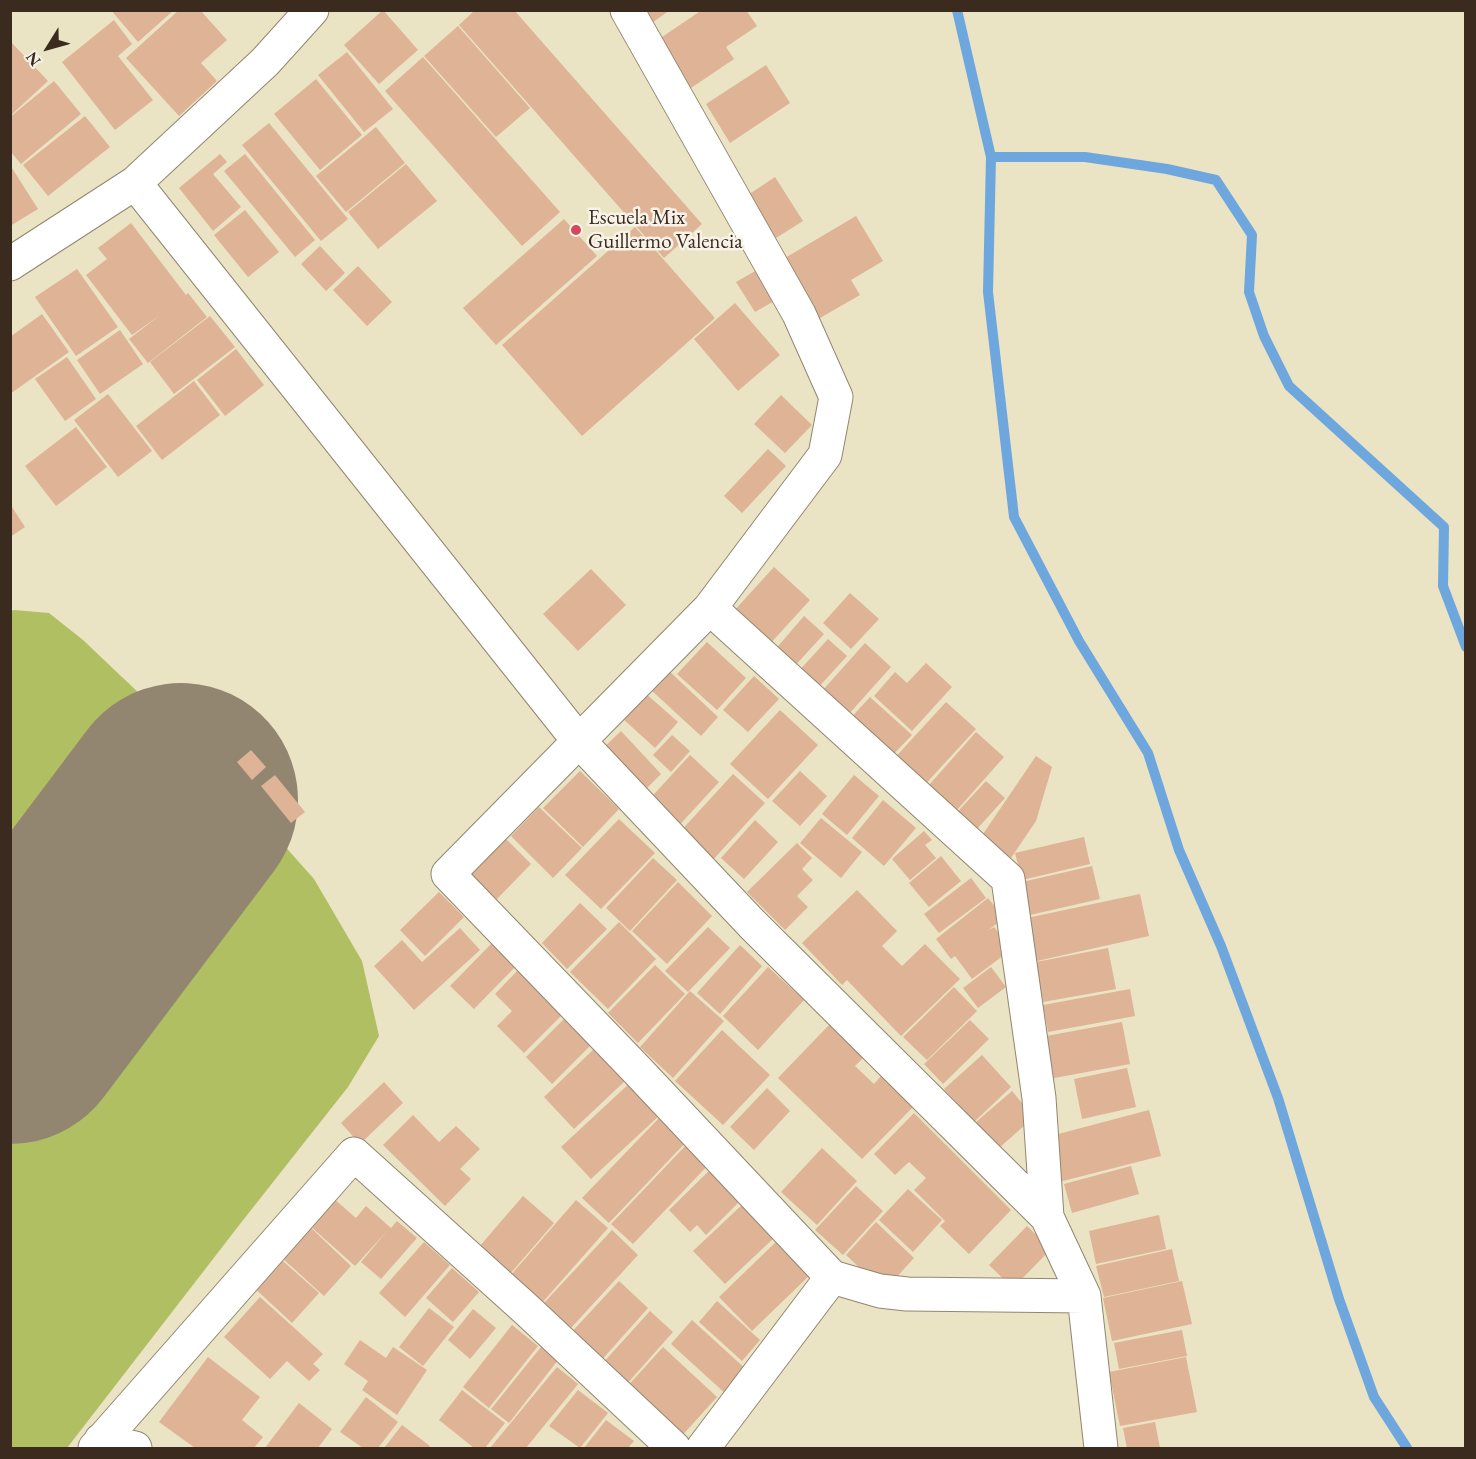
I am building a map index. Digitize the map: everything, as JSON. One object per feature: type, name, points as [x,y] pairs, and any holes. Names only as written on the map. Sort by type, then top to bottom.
[{"type":"street","points":[[10,264],[135,183],[266,62],[312,10]]},
{"type":"street","points":[[627,10],[799,314],[836,397],[825,455],[710,608],[448,874],[832,1277],[880,1292],[1084,1296]]},
{"type":"street","points":[[135,183],[579,740],[752,924],[1047,1217],[1084,1296],[1101,1449]]},
{"type":"street","points":[[710,608],[1008,879],[1039,1098],[1047,1217]]},
{"type":"street","points":[[98,1444],[354,1154],[528,1311],[674,1449]]},
{"type":"street","points":[[703,1449],[832,1277]]},
{"type":"street","points":[[98,1444],[135,1449]]},
{"type":"green space","points":[[10,611],[49,613],[83,640],[201,752],[314,879],[362,961],[379,1036],[348,1087],[67,1448],[11,1448],[11,1110],[35,1076],[111,1073],[234,860],[169,775],[114,749],[97,762],[11,886]]},
{"type":"building","points":[[111,10],[174,10],[138,42]]},
{"type":"building","points":[[179,10],[200,10],[227,40],[201,63],[217,81],[179,116],[126,58]]},
{"type":"building","points":[[383,10],[418,50],[379,84],[344,45]]},
{"type":"building","points":[[475,10],[514,10],[702,224],[664,258],[459,25]]},
{"type":"building","points":[[640,10],[670,10],[649,25]]},
{"type":"building","points":[[702,10],[746,10],[757,26],[726,47],[734,59],[691,88],[659,39]]},
{"type":"building","points":[[114,20],[132,44],[118,56],[153,100],[115,130],[62,62]]},
{"type":"building","points":[[458,26],[530,108],[496,137],[424,56]]},
{"type":"building","points":[[10,41],[48,81],[10,116]]},
{"type":"building","points":[[347,52],[393,109],[364,132],[318,75]]},
{"type":"building","points":[[423,57],[560,212],[522,246],[385,91]]},
{"type":"building","points":[[766,65],[790,103],[730,143],[706,104]]},
{"type":"building","points":[[316,79],[362,135],[320,170],[274,114]]},
{"type":"building","points":[[54,81],[81,114],[21,164],[10,151],[10,117]]},
{"type":"building","points":[[85,116],[110,147],[48,196],[23,165]]},
{"type":"building","points":[[269,123],[348,219],[321,241],[242,145]]},
{"type":"building","points":[[376,127],[405,163],[346,212],[316,176]]},
{"type":"building","points":[[220,154],[227,162],[213,174],[241,207],[213,231],[179,188]]},
{"type":"building","points":[[245,154],[315,240],[295,257],[224,171]]},
{"type":"building","points":[[406,164],[437,201],[378,249],[348,212]]},
{"type":"building","points":[[10,165],[38,209],[10,226]]},
{"type":"building","points":[[775,177],[803,221],[776,238],[748,195]]},
{"type":"building","points":[[245,210],[279,252],[248,277],[214,235]]},
{"type":"building","points":[[856,216],[883,261],[851,280],[860,295],[820,318],[785,258]]},
{"type":"building","points":[[564,219],[597,256],[496,345],[463,308]]},
{"type":"building","points":[[131,223],[186,295],[188,293],[207,317],[148,363],[129,339],[160,315],[132,335],[86,275],[107,259],[98,248]]},
{"type":"building","points":[[635,227],[715,318],[582,436],[502,345]]},
{"type":"building","points":[[320,246],[345,273],[326,291],[301,264]]},
{"type":"building","points":[[358,266],[392,302],[367,326],[333,290]]},
{"type":"building","points":[[77,269],[118,327],[76,356],[35,297]]},
{"type":"building","points":[[757,270],[776,300],[755,312],[736,282]]},
{"type":"building","points":[[735,303],[780,355],[738,391],[694,339]]},
{"type":"building","points":[[42,314],[69,352],[10,394],[10,337]]},
{"type":"building","points":[[210,316],[235,347],[174,394],[150,362]]},
{"type":"building","points":[[120,330],[143,364],[100,394],[77,360]]},
{"type":"building","points":[[236,349],[264,385],[225,416],[197,380]]},
{"type":"building","points":[[67,357],[96,399],[65,421],[35,379]]},
{"type":"building","points":[[194,381],[220,415],[162,460],[136,426]]},
{"type":"building","points":[[108,394],[152,451],[118,477],[74,420]]},
{"type":"building","points":[[781,395],[812,425],[785,453],[754,424]]},
{"type":"building","points":[[76,427],[107,467],[56,506],[25,466]]},
{"type":"building","points":[[768,449],[786,466],[742,513],[724,496]]},
{"type":"building","points":[[10,504],[25,527],[10,537]]},
{"type":"building","points":[[774,567],[810,600],[769,645],[733,612]]},
{"type":"building","points":[[591,569],[626,605],[578,651],[543,614]]},
{"type":"building","points":[[850,593],[879,619],[851,649],[823,623]]},
{"type":"building","points":[[804,616],[824,634],[792,669],[773,652]]},
{"type":"building","points":[[828,639],[847,656],[816,690],[797,673]]},
{"type":"building","points":[[707,642],[746,678],[717,710],[677,674]]},
{"type":"building","points":[[865,643],[891,667],[848,715],[822,691]]},
{"type":"building","points":[[926,663],[952,687],[912,731],[874,696],[895,672],[907,683]]},
{"type":"building","points":[[668,670],[718,717],[701,736],[650,689]]},
{"type":"building","points":[[754,676],[779,699],[748,732],[723,710]]},
{"type":"building","points":[[644,692],[678,722],[655,748],[621,717]]},
{"type":"building","points":[[870,697],[912,735],[889,759],[848,721]]},
{"type":"building","points":[[946,702],[976,729],[920,790],[890,763]]},
{"type":"building","points":[[780,710],[818,745],[768,799],[730,764]]},
{"type":"building","points":[[621,731],[661,774],[640,795],[599,752]]},
{"type":"building","points":[[976,732],[1004,757],[949,819],[921,794]]},
{"type":"building","points":[[672,735],[690,751],[671,772],[653,755]]},
{"type":"building","points":[[251,750],[266,767],[252,780],[237,762]]},
{"type":"building","points":[[690,755],[719,782],[674,831],[645,804]]},
{"type":"building","points":[[1036,756],[1052,767],[1036,821],[1011,858],[981,837]]},
{"type":"building","points":[[580,771],[619,809],[583,847],[543,808]]},
{"type":"building","points":[[800,771],[827,796],[800,826],[772,801]]},
{"type":"building","points":[[733,774],[765,803],[710,863],[678,834]]},
{"type":"building","points":[[275,775],[305,812],[291,823],[261,786]]},
{"type":"building","points":[[854,775],[879,796],[847,835],[822,814]]},
{"type":"building","points":[[986,781],[1005,798],[968,839],[949,821]]},
{"type":"building","points":[[883,800],[916,828],[884,866],[852,838]]},
{"type":"building","points":[[539,807],[582,848],[553,878],[511,836]]},
{"type":"building","points":[[821,818],[862,852],[841,878],[800,843]]},
{"type":"building","points":[[619,819],[655,853],[601,909],[565,875]]},
{"type":"building","points":[[755,820],[778,842],[744,879],[721,858]]},
{"type":"building","points":[[924,831],[932,840],[925,845],[936,858],[910,880],[892,859]]},
{"type":"building","points":[[1084,837],[1090,864],[1022,880],[1015,853]]},
{"type":"building","points":[[505,838],[531,864],[496,900],[470,875]]},
{"type":"building","points":[[797,843],[812,858],[802,869],[813,880],[797,896],[808,907],[785,930],[747,892]]},
{"type":"building","points":[[941,856],[961,881],[929,907],[909,883]]},
{"type":"building","points":[[653,858],[677,880],[630,931],[606,908]]},
{"type":"building","points":[[1092,866],[1100,899],[1030,915],[1022,882]]},
{"type":"building","points":[[971,878],[986,898],[939,933],[924,914]]},
{"type":"building","points":[[678,882],[712,916],[667,964],[632,931]]},
{"type":"building","points":[[857,890],[897,931],[882,946],[902,966],[925,944],[960,979],[901,1036],[847,980],[842,985],[802,943]]},
{"type":"building","points":[[439,892],[464,917],[425,956],[400,930]]},
{"type":"building","points":[[1140,894],[1149,936],[1037,961],[1027,918]]},
{"type":"building","points":[[988,898],[1004,918],[987,931],[994,927],[1012,949],[972,979],[955,956],[951,959],[936,939]]},
{"type":"building","points":[[580,903],[607,929],[567,969],[542,943]]},
{"type":"building","points":[[619,922],[656,959],[608,1009],[570,972]]},
{"type":"building","points":[[708,927],[730,948],[688,992],[665,971]]},
{"type":"building","points":[[460,928],[480,950],[414,1010],[374,966],[402,940],[422,962]]},
{"type":"building","points":[[493,942],[517,965],[474,1009],[450,986]]},
{"type":"building","points":[[740,945],[762,966],[720,1014],[697,993]]},
{"type":"building","points":[[1108,948],[1116,989],[1043,1002],[1036,962]]},
{"type":"building","points":[[655,965],[685,994],[638,1043],[608,1013]]},
{"type":"building","points":[[768,967],[804,1000],[758,1050],[723,1016]]},
{"type":"building","points":[[991,967],[1006,987],[978,1008],[963,988]]},
{"type":"building","points":[[520,968],[564,1013],[524,1053],[497,1026],[512,1011],[495,994]]},
{"type":"building","points":[[954,987],[977,1011],[927,1060],[903,1037]]},
{"type":"building","points":[[1130,989],[1135,1016],[1048,1032],[1043,1005]]},
{"type":"building","points":[[690,991],[724,1021],[673,1078],[640,1047]]},
{"type":"building","points":[[566,1017],[592,1044],[552,1084],[526,1057]]},
{"type":"building","points":[[970,1020],[989,1039],[943,1084],[924,1064]]},
{"type":"building","points":[[1122,1022],[1130,1064],[1049,1079],[1041,1037]]},
{"type":"building","points":[[829,1025],[863,1058],[855,1066],[874,1084],[881,1076],[913,1107],[862,1159],[778,1078]]},
{"type":"building","points":[[722,1030],[770,1075],[723,1125],[675,1081]]},
{"type":"building","points":[[595,1048],[625,1081],[574,1129],[544,1097]]},
{"type":"building","points":[[982,1055],[1011,1087],[974,1122],[944,1089]]},
{"type":"building","points":[[1127,1068],[1136,1107],[1082,1119],[1074,1079]]},
{"type":"building","points":[[632,1081],[661,1114],[591,1179],[561,1147]]},
{"type":"building","points":[[384,1082],[403,1103],[360,1144],[341,1123]]},
{"type":"building","points":[[767,1088],[790,1111],[754,1150],[730,1127]]},
{"type":"building","points":[[1012,1091],[1034,1117],[999,1148],[976,1122]]},
{"type":"building","points":[[1149,1110],[1161,1156],[1059,1182],[1047,1137]]},
{"type":"building","points":[[914,1113],[1011,1210],[969,1254],[940,1226],[945,1221],[914,1190],[926,1178],[909,1162],[895,1175],[874,1154]]},
{"type":"building","points":[[413,1115],[439,1142],[456,1126],[480,1149],[460,1169],[471,1179],[445,1206],[383,1145]]},
{"type":"building","points":[[661,1116],[687,1141],[609,1223],[582,1198]]},
{"type":"building","points":[[689,1142],[711,1162],[633,1244],[611,1224]]},
{"type":"building","points":[[822,1148],[857,1181],[817,1225],[781,1192]]},
{"type":"building","points":[[1131,1166],[1139,1194],[1072,1213],[1064,1184]]},
{"type":"building","points":[[713,1167],[743,1198],[706,1235],[697,1225],[690,1232],[669,1210]]},
{"type":"building","points":[[856,1186],[883,1211],[843,1255],[815,1230]]},
{"type":"building","points":[[908,1189],[942,1220],[913,1252],[879,1220]]},
{"type":"building","points":[[523,1196],[554,1223],[510,1274],[479,1247]]},
{"type":"building","points":[[333,1198],[356,1218],[366,1206],[391,1228],[397,1221],[417,1238],[381,1279],[361,1262],[387,1231],[355,1266],[309,1225]]},
{"type":"building","points":[[576,1200],[608,1228],[541,1304],[510,1276]]},
{"type":"building","points":[[744,1203],[776,1236],[725,1284],[693,1251]]},
{"type":"building","points":[[1159,1215],[1166,1249],[1096,1264],[1089,1231]]},
{"type":"building","points":[[876,1222],[914,1258],[884,1291],[846,1255]]},
{"type":"building","points":[[309,1226],[351,1266],[324,1296],[281,1257]]},
{"type":"building","points":[[1027,1226],[1051,1249],[1013,1288],[989,1265]]},
{"type":"building","points":[[612,1230],[638,1255],[570,1329],[543,1304]]},
{"type":"building","points":[[780,1238],[813,1272],[752,1331],[719,1297]]},
{"type":"building","points":[[424,1242],[450,1265],[405,1317],[379,1293]]},
{"type":"building","points":[[1172,1249],[1179,1281],[1104,1297],[1096,1266]]},
{"type":"building","points":[[276,1255],[319,1293],[292,1323],[249,1283]]},
{"type":"building","points":[[452,1268],[479,1292],[453,1322],[426,1298]]},
{"type":"building","points":[[619,1281],[648,1308],[599,1363],[569,1335]]},
{"type":"building","points":[[1182,1281],[1192,1324],[1112,1341],[1103,1298]]},
{"type":"building","points":[[260,1297],[323,1354],[313,1364],[320,1370],[309,1381],[287,1361],[270,1379],[224,1337]]},
{"type":"building","points":[[717,1301],[760,1340],[742,1361],[699,1322]]},
{"type":"building","points":[[429,1308],[454,1327],[423,1366],[399,1347]]},
{"type":"building","points":[[473,1309],[496,1328],[470,1359],[448,1340]]},
{"type":"building","points":[[650,1311],[673,1332],[625,1386],[602,1364]]},
{"type":"building","points":[[692,1320],[748,1371],[727,1395],[671,1344]]},
{"type":"building","points":[[512,1325],[538,1346],[489,1408],[463,1387]]},
{"type":"building","points":[[1182,1330],[1187,1356],[1119,1369],[1114,1343]]},
{"type":"building","points":[[360,1340],[386,1358],[393,1347],[427,1370],[397,1415],[362,1390],[368,1381],[344,1364]]},
{"type":"building","points":[[541,1347],[558,1360],[509,1423],[491,1409]]},
{"type":"building","points":[[663,1347],[717,1397],[679,1439],[625,1389]]},
{"type":"building","points":[[208,1357],[260,1397],[242,1420],[263,1437],[254,1448],[195,1448],[159,1422]]},
{"type":"building","points":[[1186,1357],[1197,1412],[1120,1426],[1109,1372]]},
{"type":"building","points":[[557,1367],[578,1384],[526,1448],[490,1448]]},
{"type":"building","points":[[462,1390],[505,1423],[485,1448],[474,1448],[439,1420]]},
{"type":"building","points":[[578,1390],[608,1413],[580,1448],[549,1426]]},
{"type":"building","points":[[366,1397],[398,1422],[378,1448],[363,1448],[340,1432]]},
{"type":"building","points":[[299,1403],[332,1429],[318,1448],[265,1448]]},
{"type":"building","points":[[606,1420],[634,1441],[628,1448],[584,1448]]},
{"type":"building","points":[[1155,1422],[1160,1448],[1127,1448],[1123,1428]]},
{"type":"building","points":[[402,1425],[430,1446],[428,1448],[384,1448]]},
{"type":"waterway","points":[[957,10],[991,157],[988,292],[1014,517],[1079,641],[1148,753],[1179,850],[1221,946],[1278,1098],[1339,1299],[1374,1397],[1407,1448]]},
{"type":"waterway","points":[[991,157],[1085,157],[1167,169],[1216,180],[1252,235],[1249,292],[1264,336],[1289,386],[1444,527],[1443,586],[1466,647]]},
{"type":"runway","points":[[10,1027],[181,800]]},
{"type":"place","name":"Escuela Mix Guillermo Valencia","points":[[576,230]]}]
